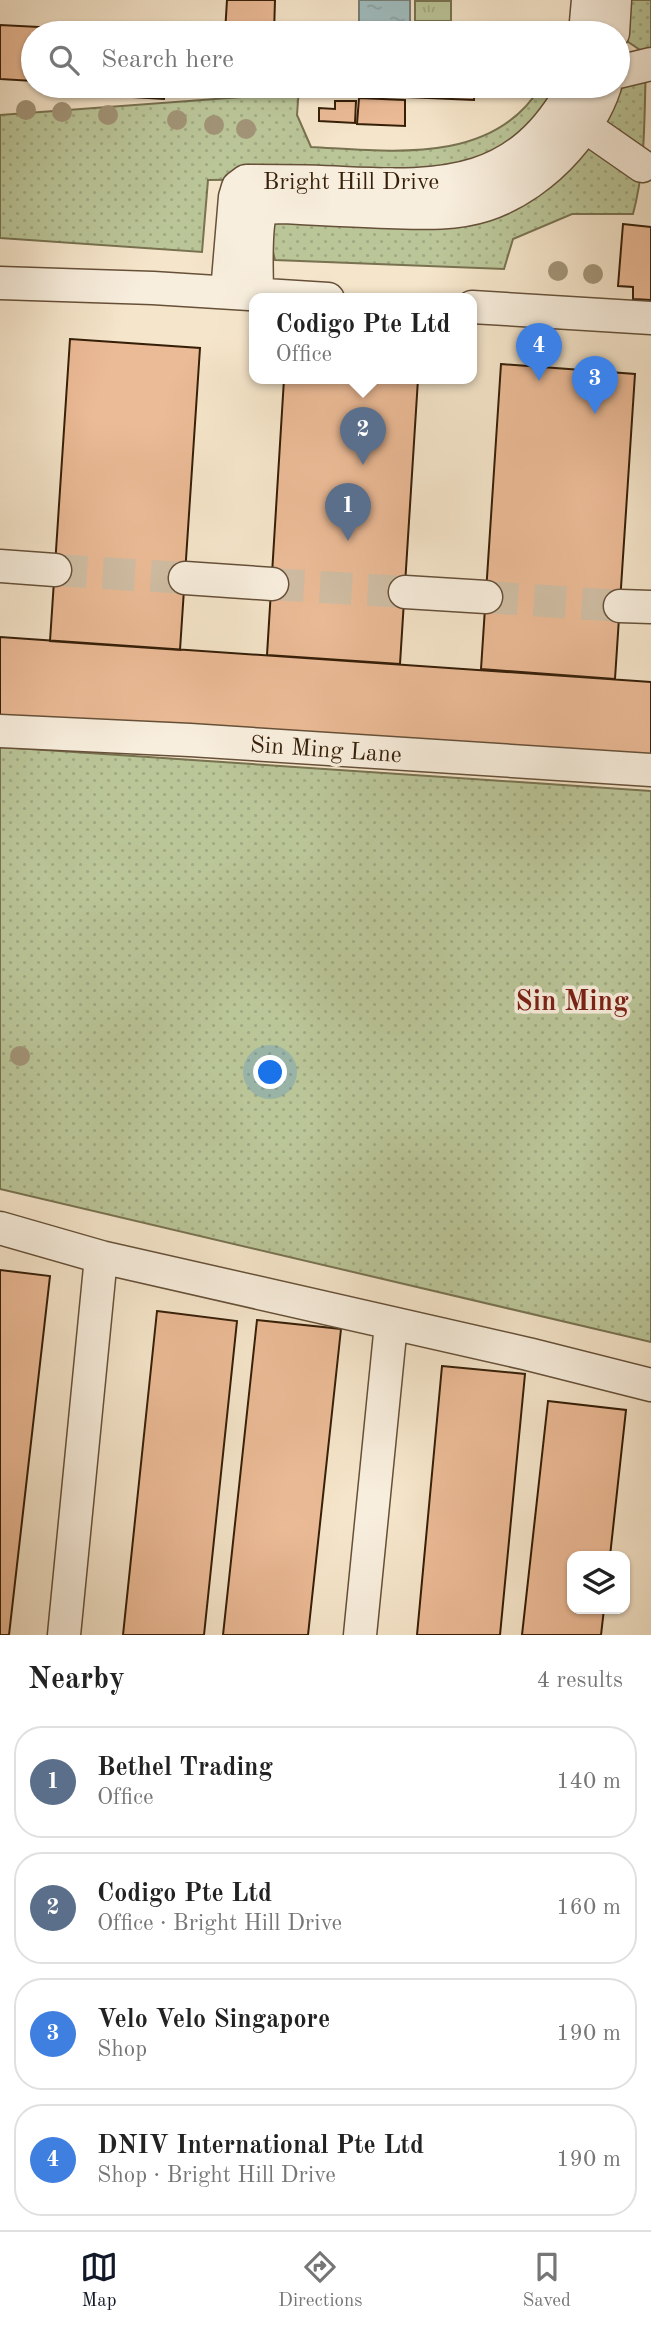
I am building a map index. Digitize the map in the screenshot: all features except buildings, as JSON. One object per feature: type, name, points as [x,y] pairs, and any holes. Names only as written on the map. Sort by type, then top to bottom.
[{"type":"street","points":[[586,21],[588,0]]},
{"type":"street","points":[[614,21],[615,0]]},
{"type":"street","points":[[630,69],[651,64]]},
{"type":"street","name":"Bright Hill Drive","points":[[242,293],[235,197],[238,187],[246,181],[412,185],[449,182],[473,176],[519,152],[540,135],[561,111],[568,98]]},
{"type":"street","name":"Bright Hill Drive","points":[[242,293],[262,208],[283,206],[428,213],[464,210],[499,200],[530,182],[558,160],[586,127],[601,98]]},
{"type":"street","points":[[586,127],[642,166]]},
{"type":"street","points":[[464,210],[450,207],[447,192],[450,184],[473,176]]},
{"type":"street","points":[[0,283],[249,293]]},
{"type":"street","points":[[477,307],[651,318]]},
{"type":"street","points":[[0,566],[55,570]]},
{"type":"street","points":[[185,578],[272,584]]},
{"type":"street","points":[[405,592],[485,597]]},
{"type":"street","points":[[620,606],[651,607]]},
{"type":"street","name":"Sin Ming Lane","points":[[0,732],[190,740],[651,770]]},
{"type":"street","points":[[0,1228],[101,1257],[528,1354],[651,1385]]},
{"type":"street","points":[[64,1635],[101,1257]]},
{"type":"street","points":[[360,1635],[391,1324]]},
{"type":"green space","points":[[617,0],[651,0],[651,51],[646,54],[630,43],[630,21],[618,21]]},
{"type":"green space","points":[[415,1],[451,1],[451,21],[415,21]]},
{"type":"green space","points":[[646,65],[642,159],[633,214],[572,214],[513,239],[504,269],[275,260],[262,208],[483,206],[604,98],[630,98],[630,78]]},
{"type":"green space","points":[[228,98],[298,98],[297,115],[311,147],[406,151],[468,142],[496,130],[521,112],[532,98],[561,98],[496,165],[308,179],[208,180],[202,252],[0,238],[0,115]]},
{"type":"green space","points":[[0,747],[651,791],[651,1342],[0,1189]]},
{"type":"water","points":[[359,0],[410,0],[410,21],[359,21]]},
{"type":"tunnel","points":[[55,570],[185,578]]},
{"type":"tunnel","points":[[272,584],[405,592]]},
{"type":"tunnel","points":[[486,597],[620,606]]},
{"type":"place","name":"DNIV International Pte Ltd","points":[[539,381]]},
{"type":"place","name":"Velo Velo Singapore","points":[[595,414]]},
{"type":"place","name":"Codigo Pte Ltd","points":[[363,465]]},
{"type":"place","name":"Bethel Trading","points":[[348,541]]},
{"type":"district","name":"Sin Ming","points":[[572,1000]]}]
